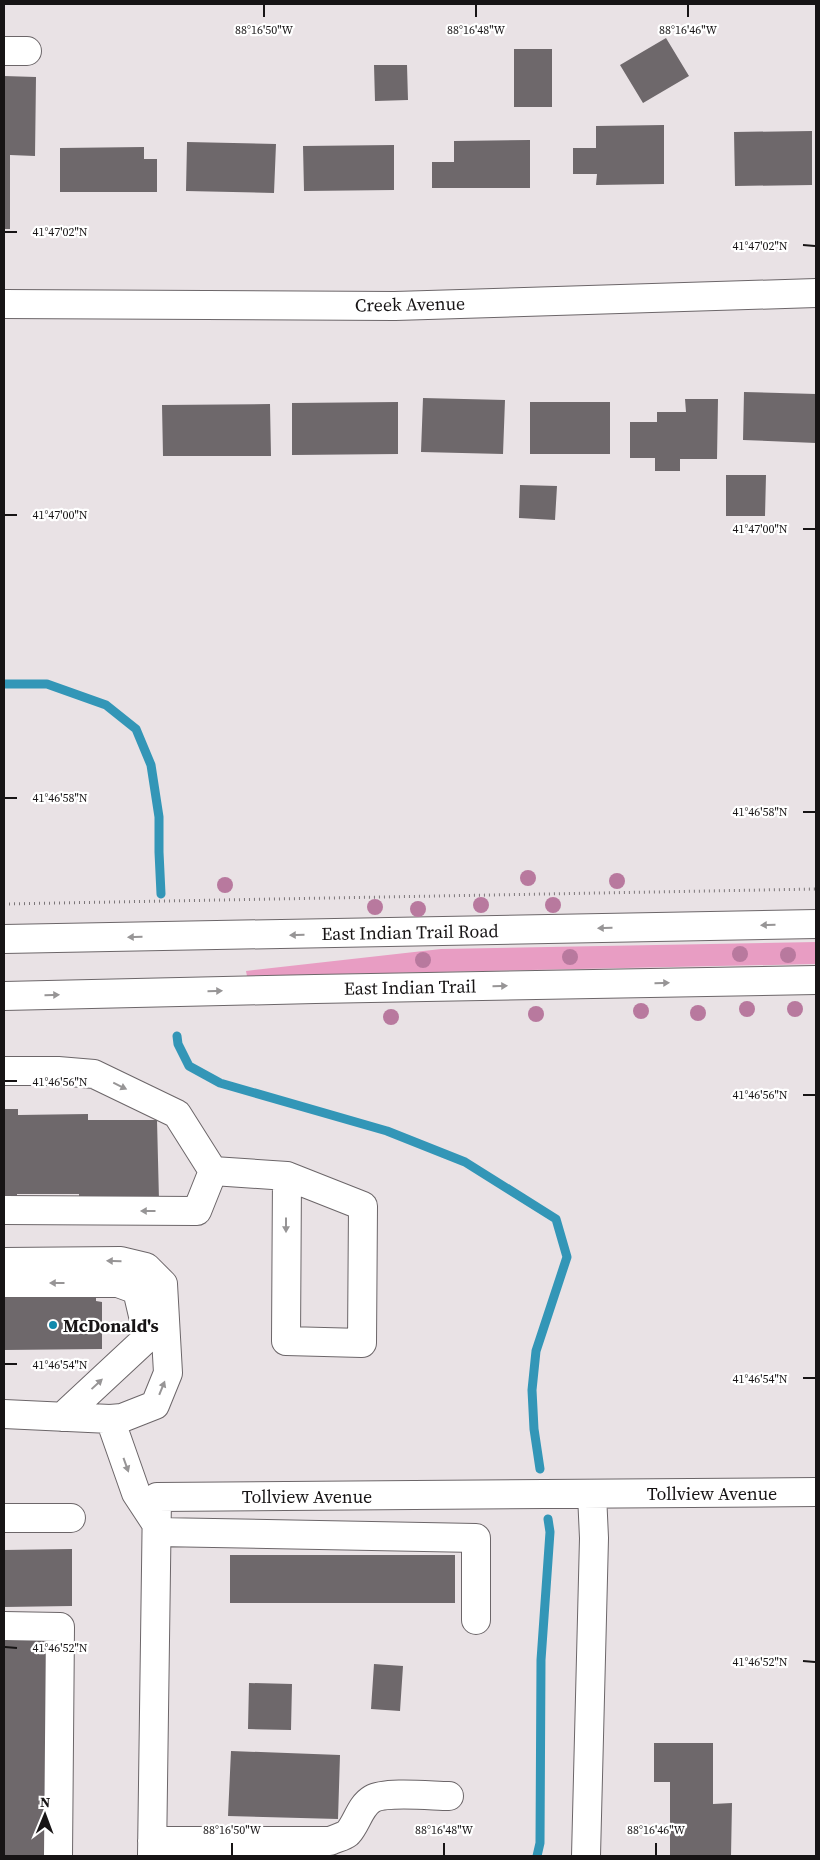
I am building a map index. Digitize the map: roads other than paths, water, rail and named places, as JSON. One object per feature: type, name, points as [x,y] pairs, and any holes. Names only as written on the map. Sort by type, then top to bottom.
[{"type":"street","name":"Creek Avenue","points":[[4,304],[395,306],[816,293]]},
{"type":"street","name":"East Indian Trail Road","points":[[4,939],[816,924]]},
{"type":"street","name":"East Indian Trail","points":[[4,996],[324,988],[816,980]]},
{"type":"street","points":[[4,1071],[58,1071],[94,1074],[177,1114],[213,1171]]},
{"type":"street","points":[[213,1171],[287,1176],[364,1206],[362,1343],[286,1341],[287,1176]]},
{"type":"street","points":[[4,1210],[197,1211],[213,1171]]},
{"type":"street","points":[[4,1262],[121,1261],[146,1267],[163,1284],[168,1372],[155,1405],[122,1418],[4,1414]]},
{"type":"street","points":[[4,1283],[118,1283],[137,1290],[148,1337],[62,1417]]},
{"type":"street","points":[[110,1419],[136,1493],[157,1529],[476,1538],[476,1620]]},
{"type":"street","name":"Tollview Avenue","points":[[152,1848],[157,1497],[816,1492]]},
{"type":"street","points":[[586,1856],[594,1538],[592,1494]]},
{"type":"street","points":[[4,1518],[71,1518]]},
{"type":"street","points":[[4,1626],[60,1626],[58,1856]]},
{"type":"street","points":[[152,1848],[330,1841],[346,1834],[372,1799],[397,1795],[449,1796]]},
{"type":"waterway","points":[[4,684],[47,684],[106,705],[136,729],[151,765],[159,817],[161,894]]},
{"type":"waterway","points":[[177,1036],[178,1044],[189,1066],[220,1083],[387,1131],[465,1162],[556,1219],[567,1257],[536,1351],[532,1390],[534,1429],[540,1469]]},
{"type":"waterway","points":[[537,1856],[540,1843],[541,1660],[550,1532],[548,1519]]},
{"type":"place","name":"McDonald's","points":[[53,1325]]}]
